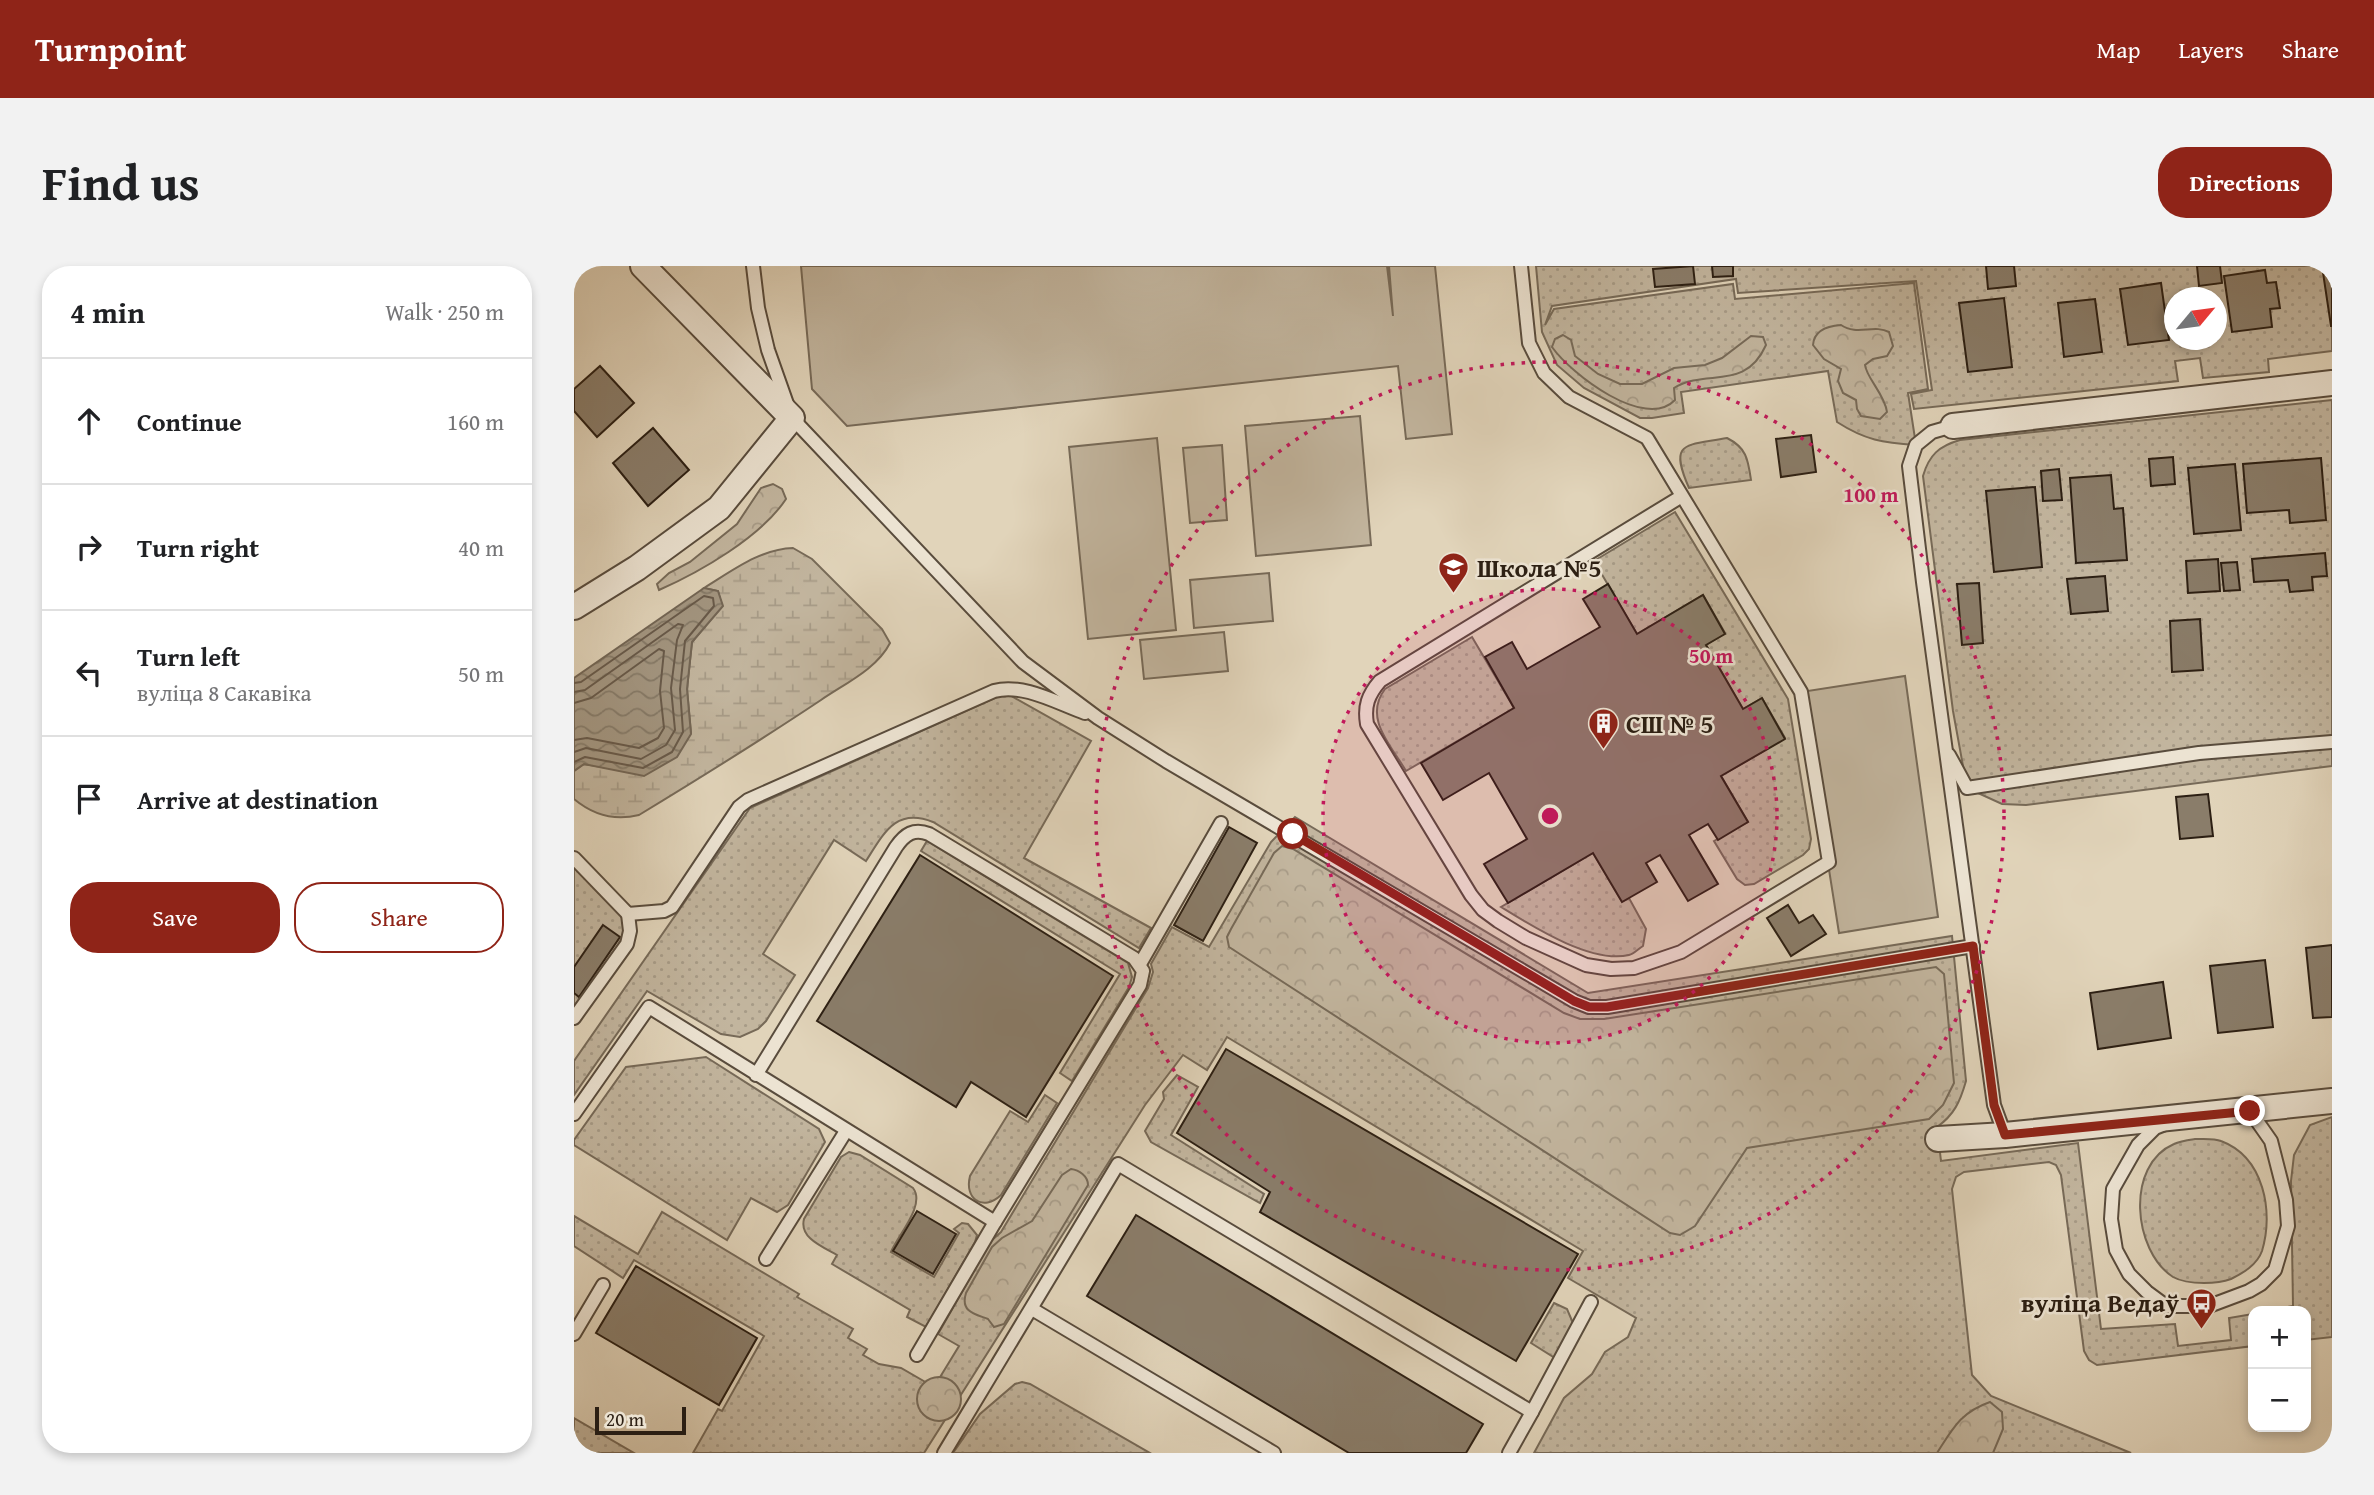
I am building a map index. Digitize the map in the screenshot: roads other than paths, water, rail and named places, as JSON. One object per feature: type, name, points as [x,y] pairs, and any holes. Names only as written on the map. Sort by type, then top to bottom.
[{"type":"street","points":[[574,607],[637,568],[719,508],[792,418],[643,266]]},
{"type":"street","points":[[1953,426],[2332,383]]},
{"type":"street","points":[[1938,1139],[2005,1135],[2332,1101]]},
{"type":"lane","points":[[753,266],[758,307],[768,350],[792,418],[1023,662],[1098,718],[1166,761],[1574,1001],[1589,1007],[1607,1007],[1973,946]]},
{"type":"lane","points":[[1521,266],[1529,343],[1544,373],[1569,397],[1647,439],[1682,496],[1801,692],[1829,862],[1681,952],[1634,968],[1611,969],[1586,965],[1526,938],[1483,909],[1471,895],[1367,724],[1365,712],[1369,694],[1380,681],[1682,496]]},
{"type":"lane","points":[[1953,426],[1932,432],[1916,445],[1909,466],[1994,1105],[2005,1135]]},
{"type":"lane","points":[[628,914],[664,912],[671,907],[738,807],[748,800],[994,691],[1018,689],[1098,718]]},
{"type":"lane","points":[[1945,749],[1967,788],[2199,753],[2332,742]]},
{"type":"lane","points":[[1140,964],[1221,823]]},
{"type":"lane","points":[[756,1075],[896,847],[908,833],[920,830],[929,834],[1135,958],[1140,964],[1143,971],[1140,985],[917,1355]]},
{"type":"lane","points":[[574,858],[628,914],[629,931],[626,944],[574,1018]]},
{"type":"lane","points":[[574,1114],[649,1007],[995,1222]]},
{"type":"lane","points":[[2178,1118],[2155,1128],[2138,1145],[2113,1189],[2111,1219],[2116,1250],[2129,1274],[2166,1306],[2209,1306],[2249,1291],[2275,1270],[2288,1226],[2286,1200],[2271,1141],[2250,1111]]},
{"type":"lane","points":[[766,1259],[846,1131]]},
{"type":"lane","points":[[944,1453],[1118,1164],[1532,1412]]},
{"type":"lane","points":[[574,1334],[603,1285]]},
{"type":"lane","points":[[1509,1453],[1591,1302]]},
{"type":"lane","points":[[1032,1309],[1273,1453]]},
{"type":"water","points":[[704,588],[718,591],[723,606],[692,642],[687,689],[691,734],[677,757],[644,776],[584,764],[574,771],[574,678]]},
{"type":"place","name":"Школа №5","points":[[1454,595]]},
{"type":"place","name":"СШ № 5","points":[[1603,751]]},
{"type":"place","name":"вуліца Ведаў","points":[[2202,1330]]}]
